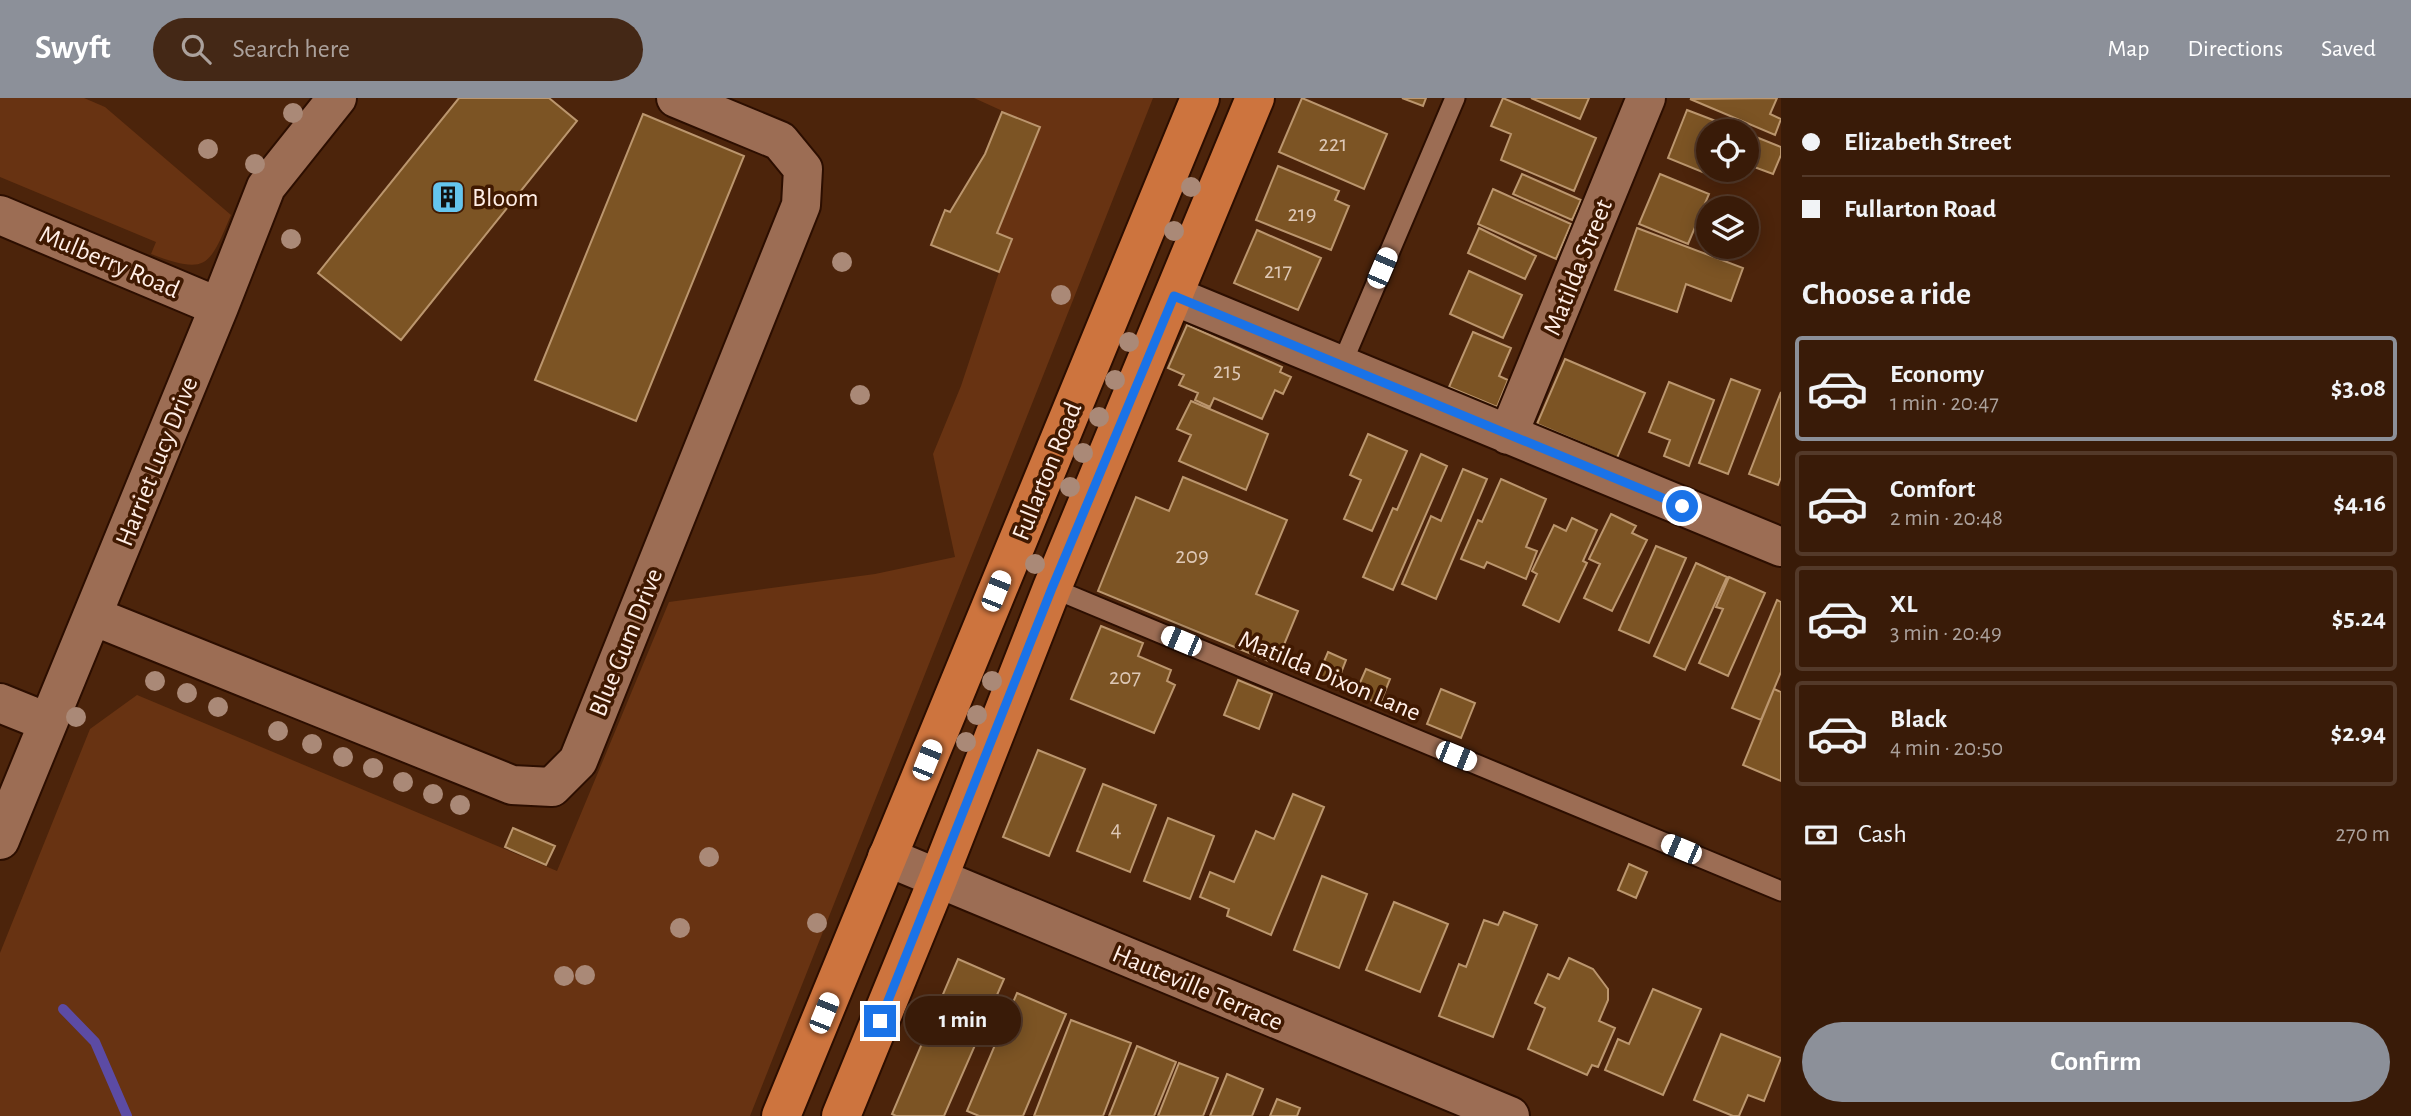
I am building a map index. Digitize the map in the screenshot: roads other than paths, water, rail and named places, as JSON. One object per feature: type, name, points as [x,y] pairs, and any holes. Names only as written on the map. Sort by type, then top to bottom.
[{"type":"main road","name":"Fullarton Road","points":[[841,1116],[1052,588],[1255,98]]},
{"type":"main road","name":"Fullarton Road","points":[[781,1116],[1190,107]]},
{"type":"street","name":"Harriet Lucy Drive","points":[[0,840],[266,187],[337,98]]},
{"type":"street","name":"Blue Gum Drive","points":[[93,616],[512,785],[552,787],[578,761],[801,205],[803,169],[780,141],[676,98]]},
{"type":"street","name":"Matilda Street","points":[[1508,435],[1646,98]]},
{"type":"street","name":"Mulberry Road","points":[[0,215],[219,306]]},
{"type":"street","points":[[1174,296],[1781,547]]},
{"type":"street","points":[[0,703],[47,722]]},
{"type":"street","name":"Hauteville Terrace","points":[[887,857],[1510,1116]]},
{"type":"lane","points":[[1341,366],[1455,98]]},
{"type":"lane","name":"Matilda Dixon Lane","points":[[1052,588],[1781,891]]},
{"type":"waterway","points":[[63,1009],[95,1042],[127,1116]]},
{"type":"place","name":"Bloom","points":[[448,197]]}]
